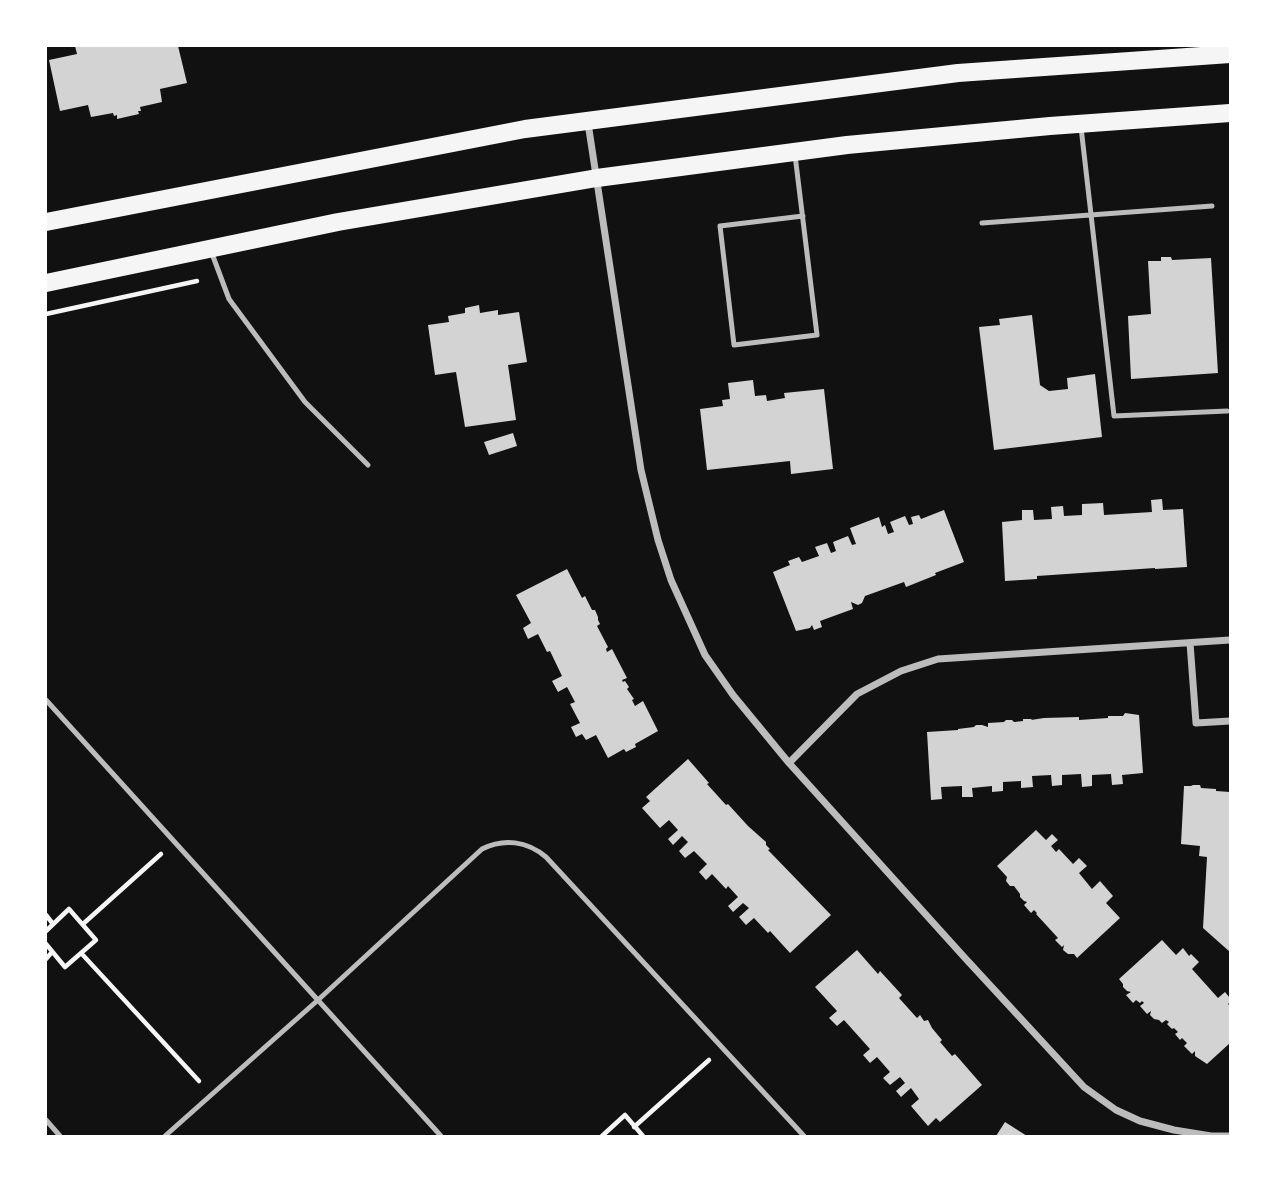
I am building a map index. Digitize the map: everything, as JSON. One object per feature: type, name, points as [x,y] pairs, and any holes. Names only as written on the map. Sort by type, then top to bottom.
[{"type":"main road","points":[[46,222],[525,129],[958,73],[1230,54]]},
{"type":"main road","points":[[46,283],[338,222],[597,178],[950,135],[1230,113]]},
{"type":"main road","points":[[46,273],[72,277]]},
{"type":"street","points":[[588,121],[641,470],[671,580],[705,654],[733,695],[789,763],[1084,1087],[1116,1110],[1140,1121],[1174,1130],[1230,1136]]},
{"type":"street","points":[[789,763],[857,694],[901,671],[938,659],[1230,640]]},
{"type":"street","points":[[1190,643],[1196,723],[1230,721]]},
{"type":"lane","points":[[1080,124],[1114,416],[1227,411]]},
{"type":"lane","points":[[795,152],[803,216],[817,335],[734,345],[719,226],[803,216]]},
{"type":"lane","points":[[982,223],[1212,206]]},
{"type":"lane","points":[[210,248],[229,299],[305,402],[368,465]]},
{"type":"lane","points":[[46,700],[441,1136]]},
{"type":"lane","points":[[165,1136],[482,849],[512,841],[533,847],[546,857],[804,1136]]},
{"type":"lane","points":[[46,1120],[60,1136]]},
{"type":"path","points":[[46,314],[197,281]]},
{"type":"path","points":[[83,924],[174,842]]},
{"type":"path","points":[[46,931],[69,909],[96,940],[65,967],[46,944]]},
{"type":"path","points":[[46,915],[53,924]]},
{"type":"path","points":[[46,959],[52,952]]},
{"type":"path","points":[[81,953],[211,1095]]},
{"type":"path","points":[[635,1127],[723,1048]]},
{"type":"path","points":[[602,1136],[625,1115],[643,1136]]},
{"type":"building","points":[[75,46],[178,46],[187,83],[160,89],[162,102],[140,107],[139,114],[117,119],[117,115],[114,116],[113,113],[91,117],[88,105],[60,111],[49,60],[77,54]]},
{"type":"building","points":[[1161,257],[1171,257],[1172,260],[1211,258],[1218,373],[1131,379],[1128,316],[1151,314],[1148,261],[1161,261]]},
{"type":"building","points":[[479,305],[480,313],[498,310],[498,315],[519,312],[527,362],[508,365],[516,420],[465,427],[456,372],[435,375],[428,325],[449,322],[448,316],[465,313],[465,308]]},
{"type":"building","points":[[1032,315],[1040,385],[1049,391],[1068,389],[1067,378],[1095,374],[1102,437],[994,450],[979,327],[1000,325],[999,319]]},
{"type":"building","points":[[753,380],[755,396],[766,395],[767,401],[785,398],[784,393],[824,389],[833,469],[791,474],[790,461],[707,470],[700,409],[723,406],[722,400],[730,399],[728,383]]},
{"type":"building","points":[[513,433],[517,446],[489,455],[484,442]]},
{"type":"building","points":[[1162,499],[1163,510],[1183,509],[1187,567],[1037,576],[1037,579],[1005,581],[1002,522],[1022,520],[1022,510],[1033,510],[1034,520],[1052,519],[1051,507],[1063,506],[1064,516],[1082,515],[1082,504],[1103,503],[1104,515],[1152,512],[1151,500]]},
{"type":"building","points":[[944,510],[964,562],[906,587],[904,582],[865,596],[858,605],[851,602],[853,609],[820,621],[822,627],[814,630],[812,625],[810,628],[796,631],[773,572],[790,565],[788,561],[799,557],[802,562],[819,556],[815,547],[827,543],[831,553],[836,551],[833,542],[848,536],[852,545],[856,544],[850,528],[879,517],[888,534],[894,532],[890,522],[905,516],[909,525],[913,524],[911,517],[919,515],[921,519]]},
{"type":"building","points":[[567,569],[582,598],[585,596],[592,610],[595,610],[600,624],[597,626],[608,647],[607,652],[612,649],[627,678],[622,680],[629,687],[627,689],[635,706],[643,701],[658,731],[635,744],[636,747],[626,752],[624,749],[608,758],[596,735],[586,740],[582,734],[576,737],[571,727],[580,723],[570,704],[575,702],[567,687],[558,692],[552,681],[562,676],[550,651],[547,652],[538,634],[528,639],[523,628],[531,623],[516,595]]},
{"type":"building","points":[[1125,713],[1139,715],[1143,773],[1122,775],[1123,784],[1112,785],[1111,774],[1092,775],[1092,786],[1082,787],[1081,774],[1062,775],[1062,785],[1052,786],[1051,775],[1032,776],[1033,787],[1021,788],[1021,781],[1003,782],[1003,791],[992,792],[992,786],[972,788],[973,797],[962,797],[962,786],[941,787],[942,799],[931,800],[927,732],[958,730],[976,725],[988,727],[988,723],[1006,720],[1014,722],[1023,719],[1079,717],[1079,720],[1123,716]]},
{"type":"building","points":[[688,759],[726,805],[766,842],[770,849],[768,850],[831,915],[790,953],[754,918],[746,925],[739,917],[749,908],[743,903],[733,912],[728,906],[738,897],[712,874],[706,880],[699,872],[707,864],[694,851],[685,858],[679,851],[688,842],[682,836],[673,845],[668,839],[678,830],[669,820],[660,828],[642,808],[650,801],[646,797]]},
{"type":"building","points":[[1193,785],[1230,792],[1230,952],[1203,928],[1207,857],[1199,856],[1200,846],[1181,844],[1184,786]]},
{"type":"building","points":[[1036,830],[1046,840],[1052,834],[1058,840],[1051,846],[1056,852],[1059,849],[1073,864],[1079,858],[1087,866],[1079,873],[1092,889],[1100,881],[1113,896],[1106,903],[1120,918],[1077,958],[1063,950],[1064,945],[1062,947],[1055,940],[1058,938],[1034,910],[1031,913],[1024,905],[1027,902],[1020,897],[1014,886],[1010,886],[1006,881],[1007,877],[997,866]]},
{"type":"building","points":[[1162,940],[1176,955],[1183,948],[1189,956],[1191,954],[1199,962],[1192,969],[1218,998],[1225,992],[1230,998],[1230,1043],[1207,1064],[1195,1056],[1195,1051],[1192,1054],[1184,1046],[1187,1043],[1182,1038],[1180,1040],[1175,1034],[1178,1032],[1167,1024],[1169,1022],[1166,1020],[1162,1023],[1154,1019],[1150,1015],[1151,1011],[1147,1014],[1140,1006],[1144,1003],[1142,1001],[1140,1003],[1136,1000],[1133,1003],[1126,995],[1131,992],[1123,987],[1119,979]]},
{"type":"building","points":[[857,950],[878,974],[880,971],[902,995],[899,998],[917,1018],[920,1015],[924,1021],[928,1020],[942,1040],[940,1042],[952,1056],[955,1054],[982,1085],[940,1122],[936,1118],[928,1126],[911,1106],[919,1099],[911,1088],[901,1097],[896,1091],[905,1083],[900,1077],[890,1085],[883,1078],[890,1072],[877,1057],[870,1063],[863,1055],[870,1049],[844,1020],[837,1026],[829,1018],[837,1011],[815,987]]},
{"type":"building","points":[[1005,1122],[1027,1136],[996,1136]]}]
